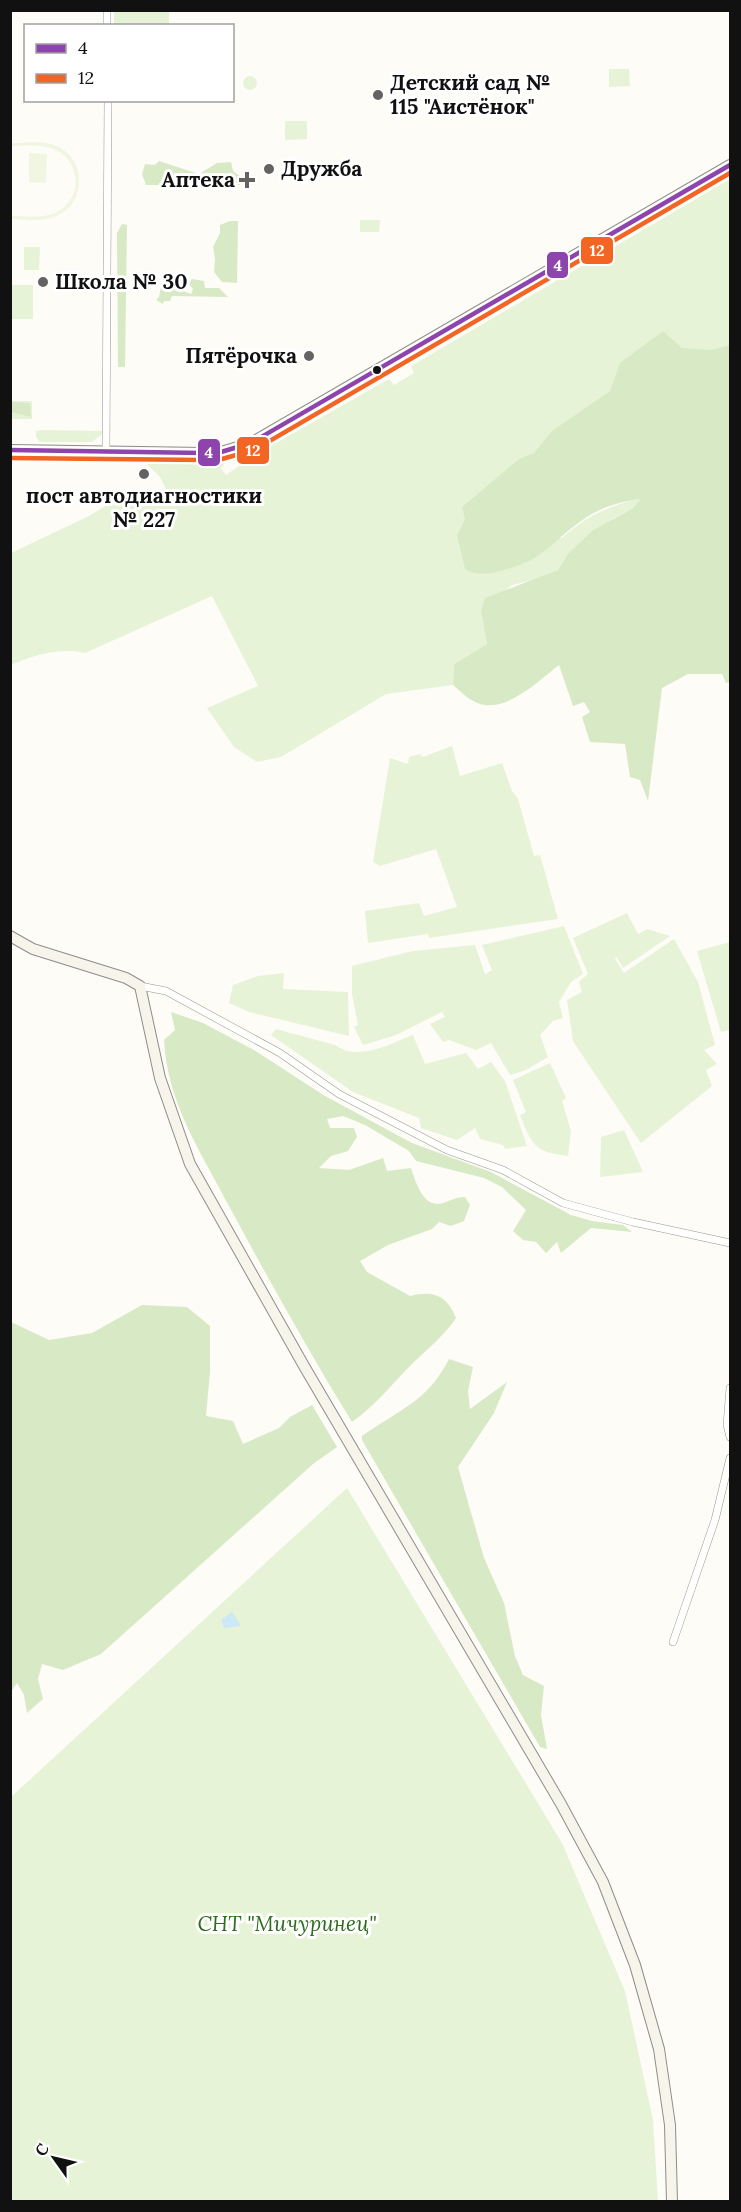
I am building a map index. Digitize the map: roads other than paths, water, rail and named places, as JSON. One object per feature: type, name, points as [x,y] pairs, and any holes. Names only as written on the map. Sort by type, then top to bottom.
[{"type":"street","points":[[106,451],[108,102]]},
{"type":"street","points":[[10,450],[204,453],[238,448],[283,427],[730,165]]},
{"type":"street","points":[[10,936],[33,949],[126,978],[140,986],[166,991],[280,1053],[339,1094],[447,1150],[502,1170],[562,1203],[633,1222],[730,1243]]},
{"type":"street","points":[[140,986],[160,1078],[190,1164],[304,1366],[561,1804],[608,1892],[635,1965],[658,2049],[670,2125],[672,2202]]},
{"type":"street","points":[[730,1388],[727,1425],[730,1437]]},
{"type":"street","points":[[673,1642],[715,1520],[730,1458]]},
{"type":"water","points":[[232,1612],[241,1626],[224,1628],[221,1620]]},
{"type":"place","name":"Детский сад № 115 \"Аистёнок\"","points":[[378,95]]},
{"type":"place","name":"Дружба","points":[[269,169]]},
{"type":"place","name":"Аптека","points":[[247,180]]},
{"type":"place","name":"Школа № 30","points":[[43,282]]},
{"type":"place","name":"Пятёрочка","points":[[309,356]]},
{"type":"place","name":"пост автодиагностики № 227","points":[[144,474]]},
{"type":"park label","name":"СНТ \"Мичуринец\"","points":[[287,1924]]}]
